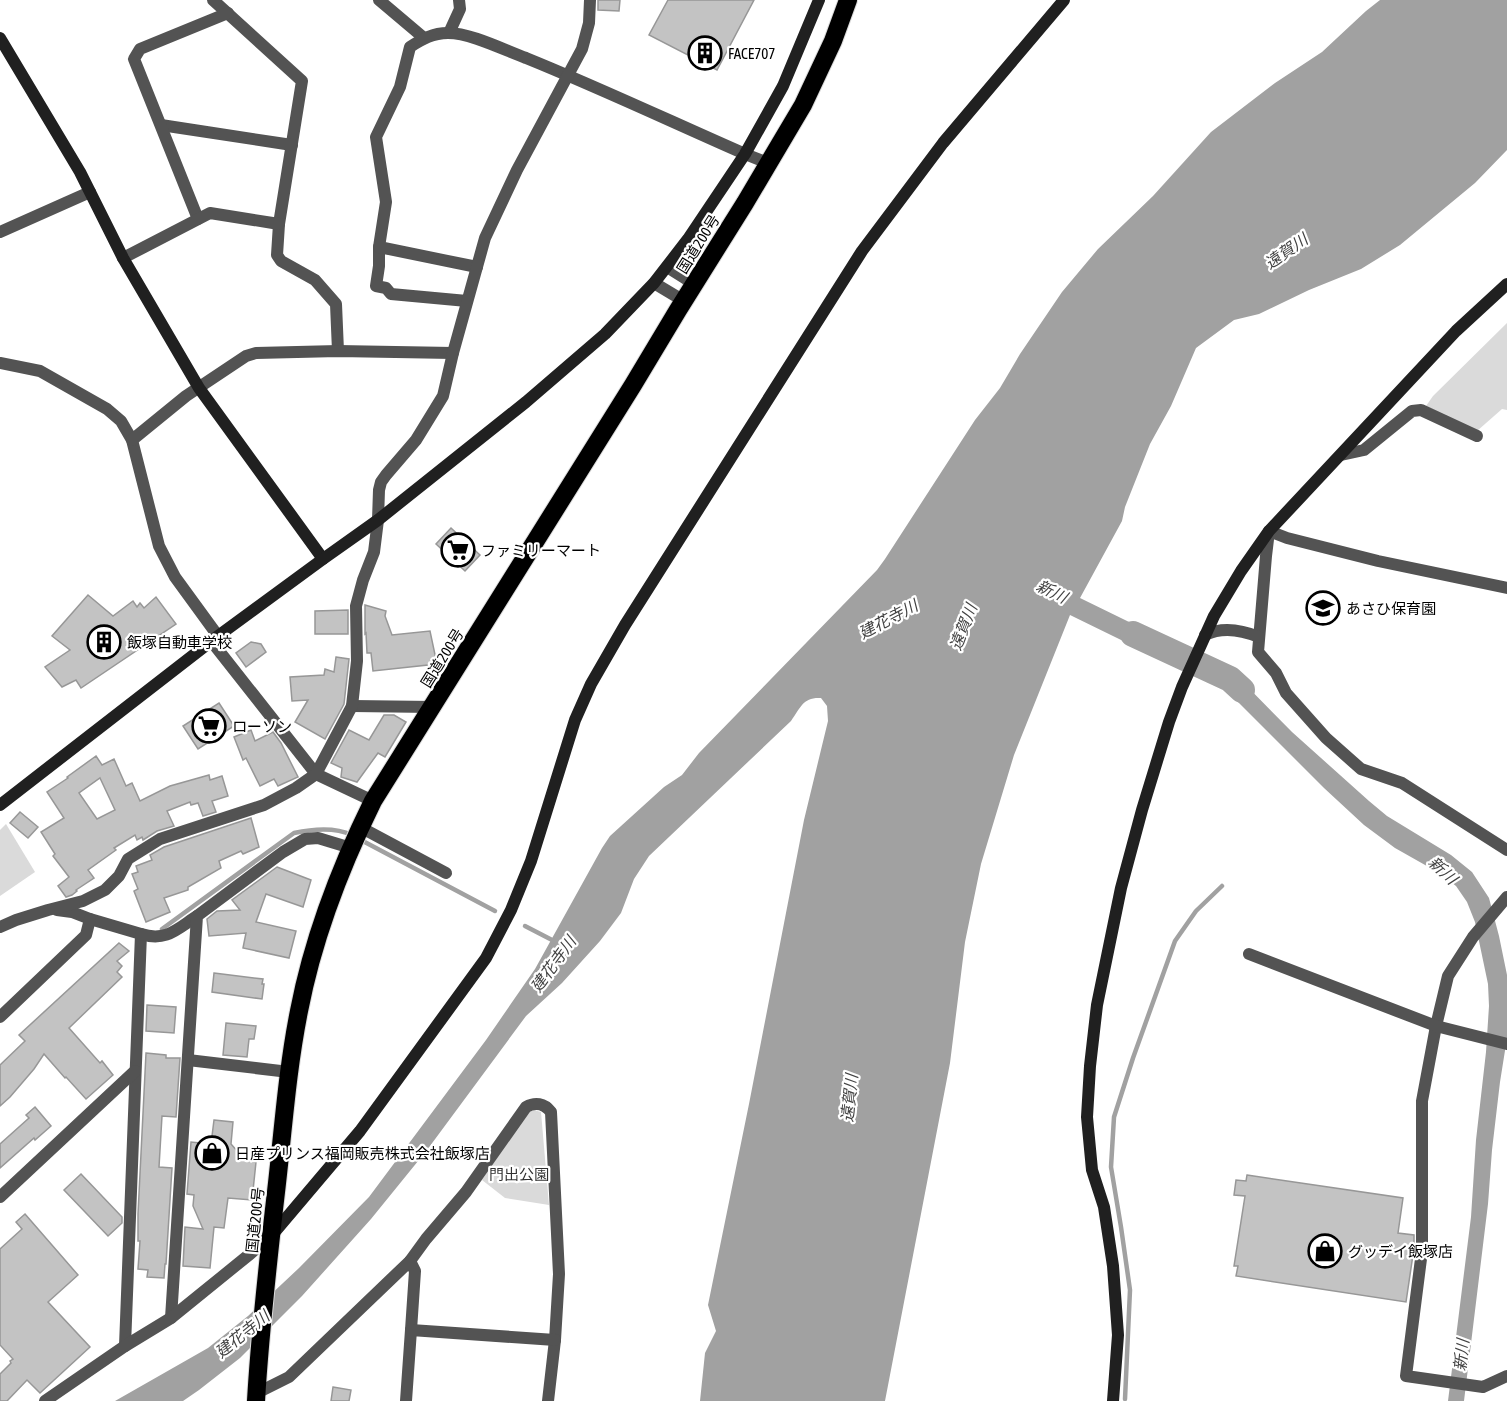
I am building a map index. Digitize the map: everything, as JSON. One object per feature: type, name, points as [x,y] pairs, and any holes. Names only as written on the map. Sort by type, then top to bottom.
[{"type":"highway","name":"国道200号","points":[[257,1392],[271,1235],[289,1072],[299,1010],[327,909],[356,837],[373,801],[745,203],[802,105],[833,42],[848,0]]},
{"type":"street","points":[[213,0],[302,81],[279,224],[277,255],[281,261],[315,280],[336,304],[338,351]]},
{"type":"street","points":[[379,0],[424,38]]},
{"type":"street","points":[[449,33],[460,9],[459,0]]},
{"type":"street","points":[[0,927],[16,920],[83,901],[105,890],[119,876],[129,859],[160,839],[264,805],[316,774],[352,706],[357,662],[356,606],[374,552],[381,482],[416,440],[443,396],[485,238],[517,170],[582,49],[589,23],[590,0]]},
{"type":"street","points":[[0,805],[215,639],[378,520],[526,402],[605,334],[667,267],[744,154],[783,86],[819,0]]},
{"type":"street","points":[[45,1401],[125,1346],[171,1318],[271,1235],[360,1131],[486,958],[511,910],[531,861],[575,720],[591,684],[625,625],[862,251],[943,143],[1064,0]]},
{"type":"street","points":[[198,219],[134,59],[140,49],[228,13]]},
{"type":"street","points":[[467,301],[391,294],[386,288],[376,286],[386,202],[376,137],[400,87],[410,47],[424,38],[449,33],[488,43],[568,75],[768,163]]},
{"type":"street","points":[[0,38],[74,161],[123,258],[199,388],[323,559]]},
{"type":"street","points":[[160,125],[292,145]]},
{"type":"street","points":[[0,232],[90,192]]},
{"type":"street","points":[[123,258],[210,213],[279,224]]},
{"type":"street","points":[[379,247],[477,267]]},
{"type":"street","points":[[667,267],[694,284]]},
{"type":"street","points":[[654,283],[684,301]]},
{"type":"street","points":[[1113,1401],[1118,1335],[1113,1266],[1104,1207],[1092,1170],[1087,1118],[1090,1066],[1097,1005],[1120,888],[1172,713],[1214,616],[1241,570],[1269,531],[1456,331],[1507,284]]},
{"type":"street","points":[[132,440],[186,396],[246,356],[256,352],[453,353]]},
{"type":"street","points":[[0,363],[39,371],[107,409],[121,421],[132,440],[159,546],[175,577],[215,639],[316,774],[373,801]]},
{"type":"street","points":[[1341,454],[1364,450],[1412,411],[1421,410],[1477,436]]},
{"type":"street","points":[[1269,531],[1287,538],[1367,558],[1507,588]]},
{"type":"street","points":[[1269,531],[1258,652],[1276,673],[1286,693],[1326,738],[1361,769],[1402,783],[1507,850]]},
{"type":"street","points":[[1205,635],[1213,631],[1228,629],[1259,637]]},
{"type":"street","points":[[352,706],[433,707]]},
{"type":"street","points":[[48,910],[72,912],[150,937],[167,935],[197,916],[283,852],[305,839],[356,837],[447,873]]},
{"type":"street","points":[[1507,897],[1475,934],[1448,976],[1436,1026],[1422,1101],[1422,1251],[1406,1376],[1483,1387],[1507,1376]]},
{"type":"street","points":[[171,1318],[197,916]]},
{"type":"street","points":[[0,1017],[86,935],[90,919]]},
{"type":"street","points":[[125,1346],[141,934]]},
{"type":"street","points":[[1249,954],[1436,1026],[1507,1044]]},
{"type":"street","points":[[188,1060],[289,1072]]},
{"type":"street","points":[[0,1197],[135,1071]]},
{"type":"street","points":[[257,1392],[289,1377],[410,1261],[466,1192],[526,1107],[536,1104],[547,1107],[551,1112],[559,1274],[548,1401]]},
{"type":"street","points":[[406,1401],[415,1271],[410,1261]]},
{"type":"street","points":[[411,1330],[555,1340]]},
{"type":"green space","points":[[1507,323],[1507,410],[1502,409],[1477,431],[1426,406],[1433,396]]},
{"type":"green space","points":[[6,824],[35,872],[0,896],[0,830]]},
{"type":"green space","name":"門出公園","points":[[534,1110],[541,1112],[549,1205],[505,1198],[482,1180],[528,1112]]},
{"type":"water","points":[[1380,0],[1507,0],[1507,150],[1475,183],[1400,245],[1361,269],[1259,314],[1234,320],[1196,348],[1171,406],[1150,444],[1125,507],[1122,521],[1080,598],[1168,641],[1160,659],[1070,615],[1014,755],[981,864],[965,942],[950,1063],[885,1401],[700,1401],[705,1353],[716,1331],[708,1305],[804,820],[828,721],[827,706],[821,698],[815,698],[806,701],[791,721],[649,856],[634,879],[621,913],[600,941],[562,983],[526,1016],[427,1150],[371,1219],[302,1296],[240,1358],[183,1401],[115,1401],[208,1348],[248,1316],[369,1197],[486,1040],[535,969],[610,836],[664,787],[682,775],[699,753],[877,570],[1062,292],[1098,249],[1153,196],[1211,132],[1275,83],[1322,52]]},
{"type":"water","points":[[1219,664],[1233,672],[1292,732],[1387,816],[1451,855],[1472,872],[1489,898],[1507,975],[1507,1038],[1464,1401],[1448,1401],[1471,1217],[1489,1006],[1488,984],[1475,922],[1467,902],[1456,886],[1441,874],[1395,848],[1364,825],[1237,701],[1242,695],[1213,674]]},
{"type":"building","points":[[598,0],[620,0],[619,11],[598,10]]},
{"type":"building","name":"FACE707","points":[[668,0],[754,0],[717,70],[649,35]]},
{"type":"building","name":"ファミリーマート","points":[[451,528],[480,555],[465,571],[436,544]]},
{"type":"building","name":"飯塚自動車学校","points":[[88,595],[113,616],[133,601],[137,607],[140,603],[144,608],[156,597],[176,624],[81,688],[76,680],[62,687],[45,667],[70,650],[52,636]]},
{"type":"building","points":[[365,605],[386,611],[385,616],[392,635],[430,631],[437,664],[373,671],[371,653],[367,653]]},
{"type":"building","points":[[348,610],[348,634],[315,634],[315,611]]},
{"type":"building","points":[[251,642],[261,644],[266,652],[246,667],[236,653]]},
{"type":"building","points":[[336,657],[349,659],[344,704],[325,739],[295,722],[308,700],[292,701],[290,677],[324,675],[325,669],[334,672]]},
{"type":"building","name":"ローソン","points":[[219,703],[234,726],[198,749],[183,726]]},
{"type":"building","points":[[384,715],[394,715],[406,722],[385,757],[378,753],[357,782],[341,777],[342,768],[331,763],[349,730],[369,740]]},
{"type":"building","points":[[251,730],[255,741],[273,732],[298,777],[278,786],[274,779],[260,786],[246,758],[243,760],[234,737]]},
{"type":"building","points":[[96,756],[102,765],[114,759],[126,786],[132,783],[140,801],[170,786],[209,775],[210,780],[222,776],[228,796],[212,801],[216,812],[203,816],[198,803],[191,805],[190,802],[167,811],[174,826],[157,831],[143,840],[142,837],[137,840],[135,835],[114,848],[116,850],[88,870],[94,878],[66,897],[58,886],[69,877],[53,856],[55,854],[41,832],[64,818],[47,792]],"holes":[[[100,778],[115,810],[97,819],[79,793]]]},
{"type":"building","points":[[20,812],[38,827],[28,838],[10,823]]},
{"type":"building","points":[[251,818],[259,847],[243,854],[241,851],[219,861],[221,868],[188,887],[188,890],[164,898],[170,912],[146,922],[134,891],[138,889],[132,874],[138,872],[136,866],[152,860],[150,855],[164,847]]},
{"type":"building","points":[[277,867],[311,880],[303,907],[266,894],[256,922],[296,931],[289,958],[243,948],[246,933],[209,936],[207,919],[217,911],[240,910],[232,900]]},
{"type":"building","points":[[119,943],[129,951],[117,961],[122,966],[117,972],[122,977],[69,1028],[113,1075],[86,1099],[44,1054],[34,1069],[0,1106],[0,1065],[25,1041],[19,1035]]},
{"type":"building","points":[[214,973],[263,979],[262,999],[212,992]]},
{"type":"building","points":[[147,1005],[176,1007],[174,1033],[146,1031]]},
{"type":"building","points":[[226,1023],[256,1026],[254,1039],[249,1039],[247,1057],[223,1055]]},
{"type":"building","points":[[146,1053],[166,1055],[166,1058],[180,1058],[176,1117],[162,1116],[159,1167],[172,1168],[164,1278],[147,1277],[148,1270],[138,1269],[140,1241],[138,1241],[138,1214]]},
{"type":"building","points":[[35,1107],[51,1126],[0,1168],[0,1144],[29,1118],[26,1115]]},
{"type":"building","name":"日産プリンス福岡販売株式会社飯塚店","points":[[214,1120],[233,1122],[231,1144],[246,1161],[256,1162],[252,1200],[228,1198],[224,1228],[214,1227],[210,1268],[183,1266],[185,1227],[203,1229],[193,1206],[194,1195],[187,1194],[191,1142],[211,1144]]},
{"type":"building","points":[[81,1174],[122,1217],[122,1223],[108,1236],[64,1190]]},
{"type":"building","name":"グッデイ飯塚店","points":[[1247,1175],[1403,1198],[1398,1233],[1414,1235],[1406,1302],[1236,1276],[1238,1266],[1234,1266],[1245,1196],[1234,1195],[1236,1180],[1246,1181]]},
{"type":"building","points":[[25,1214],[78,1275],[48,1302],[90,1347],[40,1393],[27,1380],[7,1401],[0,1401],[0,1374],[13,1359],[0,1345],[0,1249],[22,1229],[16,1222]]},
{"type":"building","points":[[333,1387],[351,1390],[349,1401],[331,1401]]},
{"type":"waterway","name":"新川","points":[[1133,634],[1230,679],[1242,690]]},
{"type":"waterway","points":[[162,929],[294,833],[323,830],[352,835]]},
{"type":"waterway","points":[[359,839],[495,911]]},
{"type":"waterway","points":[[1125,1399],[1130,1290],[1111,1167],[1114,1117],[1175,941],[1196,911],[1222,886]]},
{"type":"waterway","name":"建花寺川","points":[[525,926],[554,941]]},
{"type":"place","name":"FACE707","points":[[705,53]]},
{"type":"place","name":"ファミリーマート","points":[[458,550]]},
{"type":"place","name":"あさひ保育園","points":[[1323,608]]},
{"type":"place","name":"飯塚自動車学校","points":[[104,642]]},
{"type":"place","name":"ローソン","points":[[209,726]]},
{"type":"place","name":"日産プリンス福岡販売株式会社飯塚店","points":[[212,1153]]},
{"type":"place","name":"グッデイ飯塚店","points":[[1325,1251]]},
{"type":"water label","name":"遠賀川","points":[[1286,251]]},
{"type":"water label","name":"遠賀川","points":[[963,627]]},
{"type":"water label","name":"遠賀川","points":[[849,1098]]}]
